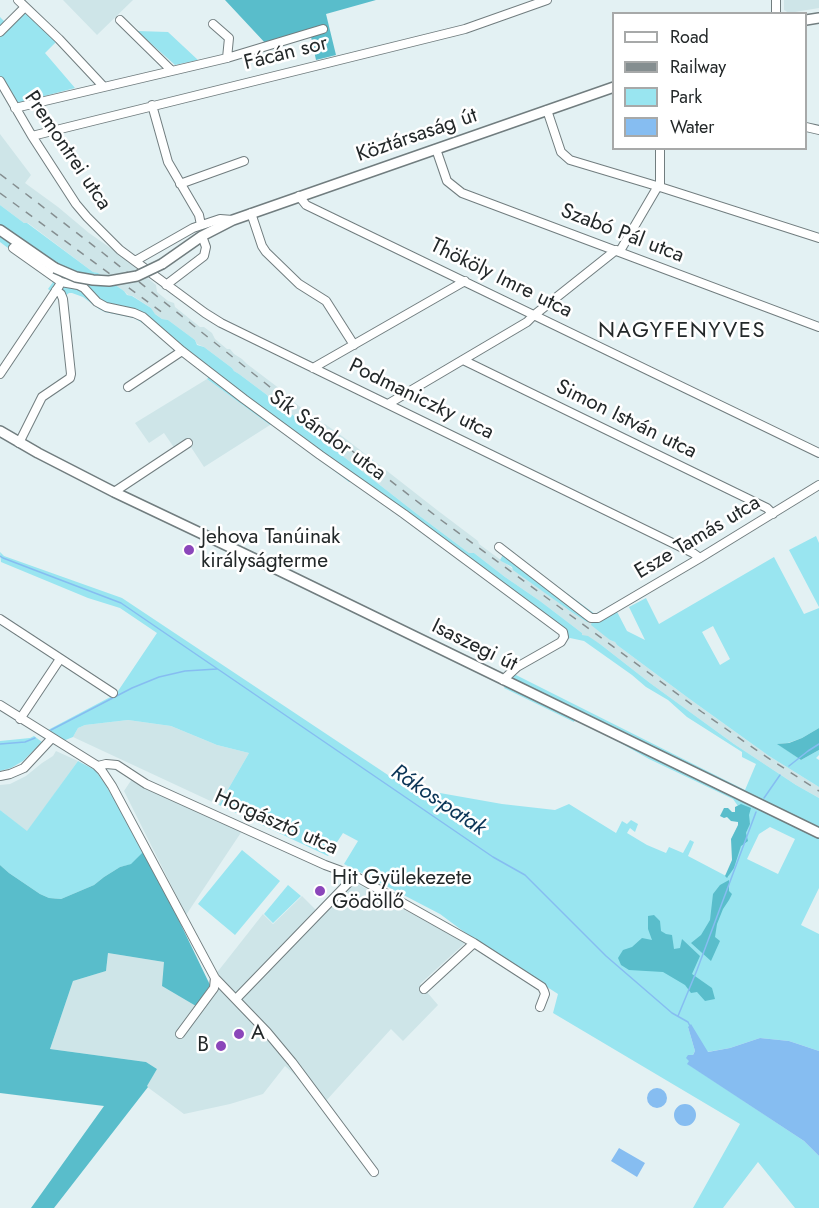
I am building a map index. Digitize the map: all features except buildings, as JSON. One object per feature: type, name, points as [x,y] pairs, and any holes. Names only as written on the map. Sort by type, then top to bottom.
[{"type":"main road","name":"Köztársaság út","points":[[0,230],[55,268],[76,277],[106,281],[133,277],[162,264],[202,236],[233,220],[612,88]]},
{"type":"main road","name":"Isaszegi út","points":[[0,431],[114,492],[819,833]]},
{"type":"street","points":[[18,0],[103,86]]},
{"type":"street","name":"Fácán sor","points":[[32,136],[465,29],[547,0]]},
{"type":"street","points":[[0,32],[25,7]]},
{"type":"street","points":[[120,20],[171,70]]},
{"type":"street","points":[[213,24],[229,38],[227,58]]},
{"type":"street","points":[[15,108],[227,58],[323,29]]},
{"type":"street","name":"Premontrei utca","points":[[0,81],[32,136],[82,212],[112,243],[135,261]]},
{"type":"street","points":[[152,105],[165,156],[199,216],[201,225]]},
{"type":"street","points":[[547,111],[559,147],[566,158],[819,238]]},
{"type":"street","name":"Szabó Pál utca","points":[[436,149],[447,181],[462,193],[819,327]]},
{"type":"street","points":[[388,404],[527,322],[618,250],[659,187],[660,150]]},
{"type":"street","points":[[180,184],[244,161]]},
{"type":"street","name":"Thököly Imre utca","points":[[299,196],[306,205],[819,453]]},
{"type":"street","points":[[251,213],[266,252],[302,286],[326,301],[354,345]]},
{"type":"street","name":"Köztársaság út","points":[[135,261],[201,225],[220,219],[233,220]]},
{"type":"street","points":[[166,285],[204,256],[206,247],[202,236]]},
{"type":"street","name":"Sík Sándor utca","points":[[13,248],[61,282],[84,288],[97,302],[106,307],[138,314],[182,351],[311,448],[562,631],[564,636],[561,642],[513,670],[503,680]]},
{"type":"street","name":"Podmaniczky utca","points":[[135,261],[213,319],[700,558]]},
{"type":"street","points":[[313,368],[465,281]]},
{"type":"street","points":[[0,374],[61,282]]},
{"type":"street","points":[[19,443],[42,397],[70,378],[71,374],[63,299],[56,290]]},
{"type":"street","points":[[128,387],[182,351]]},
{"type":"street","name":"Simon István utca","points":[[463,360],[767,508],[773,514]]},
{"type":"street","points":[[114,492],[188,442]]},
{"type":"street","name":"Esze Tamás utca","points":[[499,547],[595,619],[819,485]]},
{"type":"street","points":[[0,619],[113,693]]},
{"type":"street","points":[[20,719],[60,658]]},
{"type":"street","points":[[0,705],[98,766],[112,786],[215,978],[267,1032],[292,1062],[374,1172]]},
{"type":"street","points":[[0,776],[24,768],[52,738]]},
{"type":"street","name":"Horgásztó utca","points":[[98,766],[117,765],[146,784],[316,861],[355,876],[474,943],[543,989],[545,994],[540,1007]]},
{"type":"street","points":[[236,999],[355,876]]},
{"type":"street","points":[[424,989],[474,943]]},
{"type":"street","points":[[180,1034],[214,988],[215,978]]},
{"type":"shaded area","points":[[63,0],[133,0],[97,35]]},
{"type":"shaded area","points":[[225,0],[376,0],[326,14],[336,55],[316,60],[310,32],[267,45]]},
{"type":"shaded area","points":[[784,0],[819,0],[819,8],[795,12],[784,10]]},
{"type":"shaded area","points":[[0,134],[31,175],[25,183],[119,254],[156,285],[157,292],[174,303],[175,307],[200,327],[212,333],[215,339],[309,414],[342,436],[479,544],[570,611],[591,621],[610,640],[769,756],[819,787],[819,798],[734,744],[600,644],[581,635],[582,633],[540,601],[474,553],[469,553],[417,514],[317,436],[310,428],[168,320],[162,319],[151,308],[93,272],[0,205]]},
{"type":"shaded area","points":[[207,379],[270,425],[204,467],[187,441],[175,449],[164,433],[149,443],[135,423]]},
{"type":"shaded area","points":[[128,720],[171,726],[217,745],[249,753],[219,805],[73,737],[78,728],[85,725]]},
{"type":"shaded area","points":[[819,728],[819,750],[801,760],[777,744],[789,743]]},
{"type":"shaded area","points":[[56,751],[78,761],[27,832],[0,810],[0,785],[10,784],[26,776],[53,756]]},
{"type":"shaded area","points":[[132,779],[242,831],[186,915],[124,791]]},
{"type":"shaded area","points":[[741,804],[751,808],[750,824],[746,833],[748,841],[741,846],[734,868],[727,878],[725,876],[732,860],[731,839],[738,822],[720,816],[724,808],[735,812],[735,807]]},
{"type":"shaded area","points":[[145,850],[210,985],[196,1006],[162,986],[164,962],[108,953],[106,971],[73,981],[50,1049],[146,1062],[157,1069],[148,1087],[54,1208],[31,1208],[104,1106],[0,1093],[0,865],[40,894],[49,898],[61,899],[94,885],[120,867],[131,864]]},
{"type":"shaded area","points":[[729,880],[729,891],[732,894],[717,924],[715,937],[720,941],[711,961],[691,943],[701,935],[710,920],[713,894],[720,885]]},
{"type":"shaded area","points":[[352,881],[465,943],[420,984],[438,1005],[403,1041],[391,1029],[325,1102],[285,1066],[263,1094],[184,1114],[146,1086],[157,1069],[146,1062],[50,1049],[73,981],[106,971],[108,953],[164,962],[210,985],[208,981],[263,914],[273,924],[302,896],[317,911]]},
{"type":"shaded area","points":[[654,915],[660,921],[661,931],[672,935],[674,949],[680,948],[682,939],[700,956],[692,974],[712,988],[715,999],[705,1001],[697,992],[691,993],[685,985],[663,972],[629,970],[621,965],[618,958],[623,950],[632,947],[642,938],[652,940],[648,929],[648,916]]},
{"type":"green space","points":[[27,10],[58,40],[45,53],[75,88],[14,104],[0,78],[0,17],[10,27]]},
{"type":"green space","points":[[137,31],[168,32],[198,60],[175,65]]},
{"type":"green space","points":[[0,205],[93,272],[151,308],[162,319],[168,320],[195,340],[197,345],[204,347],[310,428],[317,436],[417,514],[469,553],[474,553],[540,601],[582,635],[600,644],[734,744],[819,798],[819,888],[801,925],[819,934],[819,1051],[789,1041],[760,1038],[730,1048],[707,1052],[688,1027],[695,1051],[688,1064],[804,1141],[819,1156],[819,1208],[795,1208],[758,1162],[723,1208],[693,1208],[740,1124],[553,1013],[558,994],[479,943],[440,914],[344,864],[358,841],[343,833],[328,856],[219,805],[249,753],[217,745],[171,726],[128,720],[85,725],[78,728],[73,737],[63,741],[48,730],[116,694],[157,633],[120,608],[88,598],[1,562],[0,552],[4,556],[122,598],[406,787],[502,804],[555,810],[569,804],[616,833],[622,821],[627,824],[631,820],[638,824],[635,832],[630,828],[627,833],[647,845],[666,853],[669,847],[683,853],[690,840],[694,842],[688,856],[728,877],[750,823],[733,799],[649,759],[576,718],[574,722],[504,688],[512,673],[745,790],[756,764],[742,757],[742,752],[687,717],[668,700],[646,687],[584,641],[570,638],[567,640],[352,481],[349,482],[272,423],[270,425],[207,379],[209,377],[146,325],[134,318],[105,312],[83,297],[72,293],[65,296],[65,302],[48,289],[53,282],[0,242]],"holes":[[[770,827],[795,839],[778,874],[747,859],[759,834]]]},
{"type":"green space","points":[[816,536],[819,543],[819,607],[789,550]]},
{"type":"green space","points":[[501,545],[595,614],[613,604],[627,631],[645,640],[629,607],[646,598],[659,624],[774,557],[804,614],[819,608],[819,728],[802,738],[778,744],[801,760],[819,750],[816,758],[819,760],[819,787],[769,756],[610,640],[591,625],[591,621],[587,622],[570,611],[513,570],[500,560],[504,553]],"holes":[[[713,626],[730,659],[720,665],[702,632]]]},
{"type":"green space","points":[[34,736],[42,742],[23,761],[0,771],[0,741]]},
{"type":"green space","points":[[78,761],[95,770],[145,850],[132,864],[120,867],[94,885],[61,899],[49,898],[0,865],[0,810],[27,831]]},
{"type":"green space","points":[[242,850],[280,881],[235,935],[198,904]]},
{"type":"green space","points":[[288,885],[301,896],[273,923],[264,914]]},
{"type":"water","points":[[691,1024],[708,1052],[730,1048],[760,1038],[789,1041],[819,1051],[819,1156],[804,1141],[687,1064],[689,1061],[686,1058],[688,1055],[693,1055],[695,1051],[688,1027]]},
{"type":"water","points":[[653,1088],[661,1088],[667,1094],[667,1102],[661,1108],[653,1108],[647,1102],[647,1094]]},
{"type":"water","points":[[685,1104],[693,1107],[696,1115],[693,1123],[685,1126],[677,1123],[674,1115],[677,1107]]},
{"type":"water","points":[[619,1148],[645,1163],[637,1177],[611,1161]]},
{"type":"waterway","name":"Rákos-patak","points":[[0,556],[121,603],[493,857],[525,875],[606,956],[690,1026]]},
{"type":"waterway","points":[[51,730],[132,688],[159,677],[185,671],[217,669]]},
{"type":"waterway","points":[[0,744],[25,742],[35,738]]},
{"type":"waterway","points":[[789,766],[819,744]]},
{"type":"waterway","points":[[764,798],[780,775]]},
{"type":"waterway","points":[[678,1016],[756,812]]},
{"type":"railway","points":[[0,174],[441,520],[702,712],[819,791]]},
{"type":"railway","points":[[0,193],[167,316]]},
{"type":"place","name":"Jehova Tanúinak királyságterme","points":[[189,550]]},
{"type":"place","name":"Hit Gyülekezete Gödöllő","points":[[320,891]]},
{"type":"place","name":"A","points":[[239,1034]]},
{"type":"place","name":"B","points":[[221,1046]]},
{"type":"district","name":"NAGYFENYVES","points":[[682,332]]}]
